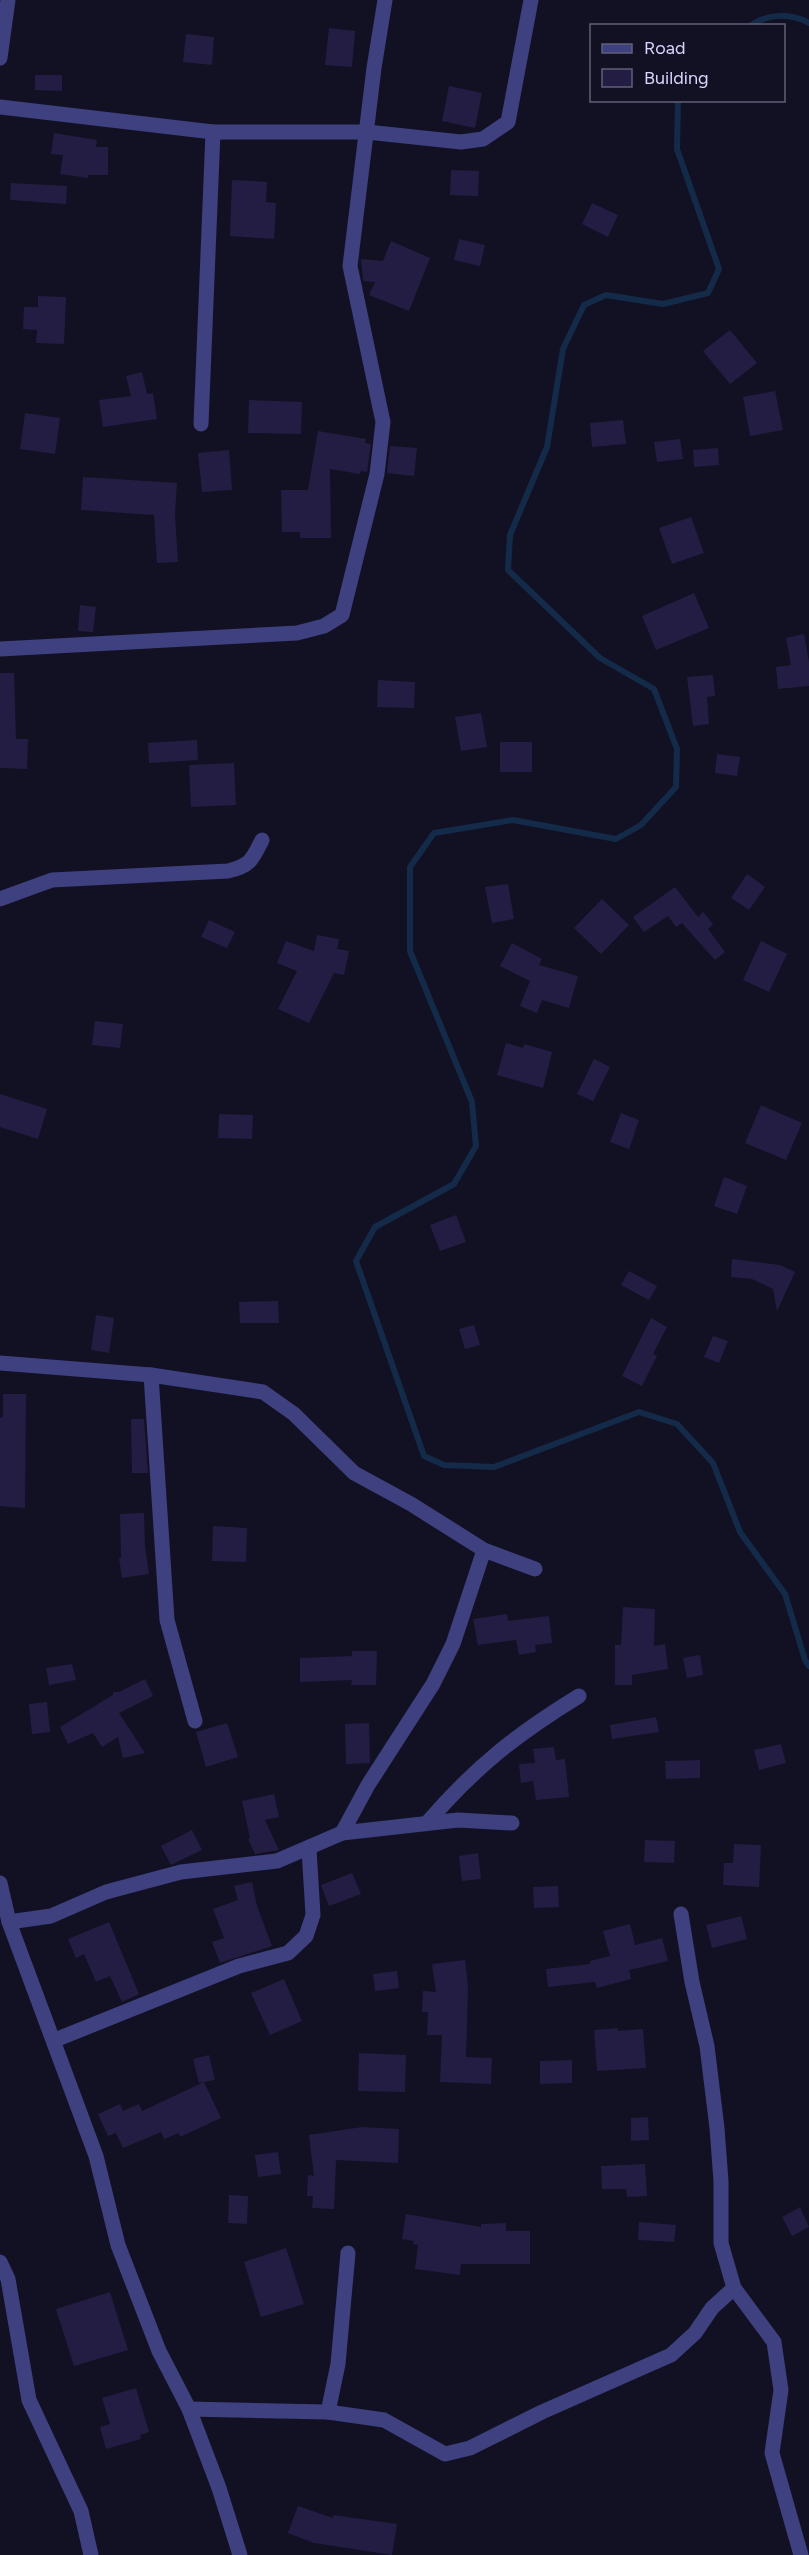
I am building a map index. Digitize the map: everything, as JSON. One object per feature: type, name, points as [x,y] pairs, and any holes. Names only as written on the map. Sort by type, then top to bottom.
[{"type":"street","points":[[0,58],[8,0]]},
{"type":"street","points":[[0,649],[297,633],[324,626],[342,615],[377,474],[383,422],[350,266],[385,0]]},
{"type":"street","points":[[0,107],[213,132],[367,132],[461,142],[483,139],[508,122],[531,0]]},
{"type":"street","points":[[201,424],[213,132]]},
{"type":"street","points":[[0,899],[52,880],[228,871],[243,868],[252,861],[261,840]]},
{"type":"street","points":[[0,1363],[151,1375],[262,1392],[294,1414],[354,1473],[411,1504],[484,1550],[536,1569]]},
{"type":"street","points":[[151,1375],[167,1620],[195,1721]]},
{"type":"street","points":[[342,1833],[368,1785],[432,1684],[453,1644],[484,1550]]},
{"type":"street","points":[[427,1823],[454,1791],[486,1761],[535,1724],[579,1696]]},
{"type":"street","points":[[9,1922],[51,1916],[106,1892],[181,1872],[277,1861],[342,1833],[458,1820],[513,1823]]},
{"type":"street","points":[[55,2040],[239,1966],[288,1953],[306,1936],[313,1915],[309,1849]]},
{"type":"street","points":[[0,1883],[9,1922],[55,2040],[96,2156],[118,2245],[159,2351],[189,2409],[219,2488],[240,2555]]},
{"type":"street","points":[[681,1914],[692,1982],[707,2046],[721,2181],[721,2243],[734,2288],[774,2342],[781,2390],[772,2453],[801,2555]]},
{"type":"street","points":[[328,2412],[338,2364],[348,2253]]},
{"type":"street","points":[[0,2262],[8,2279],[28,2400],[81,2511],[91,2555]]},
{"type":"street","points":[[189,2409],[328,2412],[384,2420],[445,2454],[470,2448],[542,2412],[671,2355],[695,2333],[712,2308],[734,2288]]},
{"type":"building","points":[[329,28],[355,31],[352,67],[325,65]]},
{"type":"building","points":[[186,34],[214,37],[212,65],[183,62]]},
{"type":"building","points":[[35,75],[62,75],[62,91],[35,90]]},
{"type":"building","points":[[449,86],[482,93],[475,128],[442,121]]},
{"type":"building","points":[[54,133],[97,140],[96,147],[108,147],[108,175],[88,175],[88,178],[60,174],[63,155],[51,154]]},
{"type":"building","points":[[451,170],[479,171],[478,196],[450,195]]},
{"type":"building","points":[[232,180],[267,182],[266,202],[276,203],[274,239],[230,236]]},
{"type":"building","points":[[11,183],[67,186],[66,204],[10,200]]},
{"type":"building","points":[[592,203],[618,215],[608,237],[582,224]]},
{"type":"building","points":[[459,239],[485,245],[480,266],[454,260]]},
{"type":"building","points":[[391,241],[430,258],[409,311],[369,295],[375,282],[363,281],[361,259],[383,261]]},
{"type":"building","points":[[38,296],[66,297],[64,344],[36,343],[37,330],[23,329],[24,307],[38,307]]},
{"type":"building","points":[[730,330],[757,363],[730,384],[703,351]]},
{"type":"building","points":[[142,372],[147,394],[153,393],[157,419],[103,427],[99,400],[131,396],[126,376]]},
{"type":"building","points":[[775,391],[783,430],[750,436],[743,397]]},
{"type":"building","points":[[249,400],[302,402],[301,434],[248,433]]},
{"type":"building","points":[[25,413],[60,418],[55,454],[20,449]]},
{"type":"building","points":[[623,420],[626,444],[592,447],[590,423]]},
{"type":"building","points":[[318,431],[366,439],[365,443],[371,444],[367,472],[361,471],[360,474],[330,469],[331,538],[300,538],[300,532],[282,532],[281,490],[308,490]]},
{"type":"building","points":[[680,439],[683,459],[657,462],[654,442]]},
{"type":"building","points":[[390,446],[417,448],[414,476],[387,473]]},
{"type":"building","points":[[718,448],[719,465],[694,467],[693,450]]},
{"type":"building","points":[[229,450],[232,490],[202,492],[198,453]]},
{"type":"building","points":[[83,477],[177,483],[175,514],[178,562],[157,563],[154,515],[81,510]]},
{"type":"building","points":[[691,517],[704,553],[672,564],[659,528]]},
{"type":"building","points":[[694,593],[709,628],[656,650],[642,616]]},
{"type":"building","points":[[80,605],[96,607],[93,632],[78,631]]},
{"type":"building","points":[[804,634],[809,662],[809,686],[778,689],[776,667],[791,665],[786,638]]},
{"type":"building","points":[[0,673],[14,673],[16,739],[28,739],[27,769],[0,768]]},
{"type":"building","points":[[713,675],[715,696],[707,697],[709,724],[693,726],[687,677]]},
{"type":"building","points":[[378,680],[415,682],[414,708],[377,707]]},
{"type":"building","points":[[481,713],[487,747],[461,751],[455,717]]},
{"type":"building","points":[[197,740],[198,760],[149,763],[148,743]]},
{"type":"building","points":[[500,742],[532,742],[532,772],[500,772]]},
{"type":"building","points":[[717,754],[740,757],[737,776],[715,773]]},
{"type":"building","points":[[234,763],[236,805],[191,807],[189,765]]},
{"type":"building","points":[[747,874],[765,887],[749,910],[731,898]]},
{"type":"building","points":[[508,884],[514,919],[492,923],[485,887]]},
{"type":"building","points":[[675,887],[698,917],[703,912],[713,924],[708,929],[725,952],[715,960],[682,923],[676,927],[668,916],[644,932],[633,917]]},
{"type":"building","points":[[602,899],[629,925],[601,954],[574,928]]},
{"type":"building","points":[[209,920],[235,932],[227,948],[201,937]]},
{"type":"building","points":[[317,935],[339,939],[337,949],[349,951],[344,975],[334,973],[309,1023],[278,1009],[297,971],[277,963],[286,941],[314,951]]},
{"type":"building","points":[[761,941],[787,954],[769,992],[743,980]]},
{"type":"building","points":[[512,943],[542,959],[539,965],[578,976],[569,1008],[542,1000],[537,1013],[520,1006],[530,981],[500,966]]},
{"type":"building","points":[[95,1021],[123,1024],[120,1048],[92,1045]]},
{"type":"building","points":[[506,1043],[523,1048],[524,1044],[552,1052],[543,1088],[497,1075]]},
{"type":"building","points":[[594,1059],[610,1067],[593,1101],[577,1094]]},
{"type":"building","points":[[0,1094],[47,1109],[38,1139],[0,1127]]},
{"type":"building","points":[[761,1105],[802,1123],[786,1160],[745,1143]]},
{"type":"building","points":[[621,1113],[639,1120],[629,1149],[610,1142]]},
{"type":"building","points":[[219,1114],[253,1115],[252,1139],[218,1138]]},
{"type":"building","points":[[724,1177],[747,1186],[737,1214],[714,1206]]},
{"type":"building","points":[[456,1215],[466,1242],[440,1251],[430,1225]]},
{"type":"building","points":[[732,1259],[780,1265],[795,1272],[777,1311],[773,1289],[752,1279],[731,1277]]},
{"type":"building","points":[[629,1271],[657,1286],[649,1300],[621,1285]]},
{"type":"building","points":[[278,1301],[279,1323],[240,1323],[239,1302]]},
{"type":"building","points":[[96,1315],[114,1318],[109,1353],[91,1350]]},
{"type":"building","points":[[651,1318],[667,1327],[653,1354],[657,1356],[642,1386],[622,1376]]},
{"type":"building","points":[[474,1325],[480,1345],[465,1349],[459,1329]]},
{"type":"building","points":[[713,1336],[728,1341],[719,1363],[704,1357]]},
{"type":"building","points":[[3,1394],[26,1394],[25,1508],[0,1506],[0,1418],[3,1417]]},
{"type":"building","points":[[131,1419],[144,1419],[148,1473],[132,1473]]},
{"type":"building","points":[[144,1513],[149,1574],[122,1578],[119,1558],[121,1558],[120,1514]]},
{"type":"building","points":[[213,1526],[247,1528],[246,1562],[212,1561]]},
{"type":"building","points":[[623,1607],[655,1609],[654,1646],[665,1644],[668,1669],[632,1675],[632,1685],[615,1685],[615,1645],[621,1645]]},
{"type":"building","points":[[507,1614],[508,1621],[549,1616],[552,1643],[535,1645],[536,1652],[519,1655],[516,1640],[478,1645],[473,1619]]},
{"type":"building","points":[[352,1651],[377,1651],[376,1685],[351,1685],[352,1680],[300,1682],[300,1658],[352,1656]]},
{"type":"building","points":[[700,1655],[703,1675],[687,1678],[683,1658]]},
{"type":"building","points":[[72,1664],[76,1680],[49,1685],[46,1668]]},
{"type":"building","points":[[145,1679],[153,1696],[119,1713],[145,1753],[123,1758],[118,1737],[102,1747],[93,1733],[68,1744],[60,1727],[113,1695],[113,1692],[119,1692]]},
{"type":"building","points":[[47,1702],[50,1732],[32,1734],[29,1704]]},
{"type":"building","points":[[656,1717],[659,1732],[612,1739],[610,1725]]},
{"type":"building","points":[[227,1723],[238,1757],[206,1767],[196,1732]]},
{"type":"building","points":[[369,1723],[370,1763],[346,1764],[345,1724]]},
{"type":"building","points":[[781,1744],[786,1763],[759,1770],[754,1750]]},
{"type":"building","points":[[554,1747],[556,1760],[565,1759],[569,1797],[536,1800],[533,1781],[521,1783],[519,1764],[535,1763],[533,1749]]},
{"type":"building","points":[[700,1760],[700,1778],[666,1779],[665,1761]]},
{"type":"building","points":[[274,1794],[279,1817],[265,1820],[279,1850],[255,1854],[248,1839],[250,1838],[242,1801]]},
{"type":"building","points":[[192,1830],[202,1850],[171,1865],[161,1846]]},
{"type":"building","points":[[645,1840],[675,1841],[674,1863],[644,1862]]},
{"type":"building","points":[[734,1844],[761,1845],[759,1887],[723,1885],[724,1863],[733,1863]]},
{"type":"building","points":[[478,1853],[481,1879],[462,1881],[459,1856]]},
{"type":"building","points":[[352,1873],[361,1894],[329,1906],[321,1885]]},
{"type":"building","points":[[252,1882],[257,1906],[272,1946],[220,1963],[212,1942],[224,1938],[213,1909],[238,1900],[234,1886]]},
{"type":"building","points":[[558,1886],[559,1907],[534,1908],[533,1887]]},
{"type":"building","points":[[741,1916],[747,1939],[712,1948],[706,1925]]},
{"type":"building","points":[[109,1922],[139,1994],[122,2002],[110,1976],[96,1982],[84,1954],[76,1958],[68,1939]]},
{"type":"building","points":[[630,1924],[635,1945],[662,1938],[668,1961],[629,1970],[631,1979],[597,1988],[595,1982],[548,1987],[546,1969],[590,1964],[590,1961],[610,1956],[603,1931]]},
{"type":"building","points":[[465,1960],[468,1987],[466,2057],[492,2058],[491,2084],[440,2082],[442,2035],[427,2035],[428,2012],[422,2012],[423,1991],[436,1992],[432,1964]]},
{"type":"building","points":[[397,1971],[399,1988],[375,1991],[373,1974]]},
{"type":"building","points":[[284,1979],[302,2021],[270,2035],[251,1993]]},
{"type":"building","points":[[618,2028],[618,2031],[643,2029],[646,2068],[597,2071],[594,2030]]},
{"type":"building","points":[[359,2053],[406,2055],[405,2092],[358,2091]]},
{"type":"building","points":[[209,2055],[215,2080],[199,2083],[193,2059]]},
{"type":"building","points":[[572,2060],[572,2083],[540,2084],[540,2061]]},
{"type":"building","points":[[204,2082],[221,2118],[180,2137],[179,2133],[164,2139],[161,2132],[123,2148],[116,2133],[108,2136],[98,2114],[120,2104],[123,2111],[139,2104],[142,2111]]},
{"type":"building","points":[[648,2117],[649,2140],[631,2141],[631,2118]]},
{"type":"building","points":[[362,2127],[399,2129],[398,2163],[336,2160],[334,2209],[312,2208],[313,2196],[307,2196],[308,2175],[314,2176],[309,2135]]},
{"type":"building","points":[[278,2152],[281,2174],[258,2177],[255,2155]]},
{"type":"building","points":[[645,2164],[647,2196],[627,2197],[626,2189],[602,2189],[601,2166]]},
{"type":"building","points":[[229,2195],[248,2196],[247,2224],[228,2223]]},
{"type":"building","points":[[800,2207],[809,2227],[792,2236],[782,2217]]},
{"type":"building","points":[[406,2214],[481,2227],[481,2224],[506,2223],[506,2231],[530,2231],[530,2264],[461,2264],[460,2275],[415,2269],[418,2245],[413,2244],[414,2241],[402,2239]]},
{"type":"building","points":[[639,2222],[676,2225],[674,2242],[638,2240]]},
{"type":"building","points":[[286,2248],[304,2304],[261,2317],[244,2262]]},
{"type":"building","points":[[110,2292],[128,2350],[74,2366],[56,2309]]},
{"type":"building","points":[[136,2388],[149,2432],[140,2435],[141,2439],[106,2449],[100,2427],[110,2424],[102,2398]]},
{"type":"building","points":[[298,2506],[333,2518],[333,2515],[397,2524],[392,2555],[314,2543],[288,2533]]},
{"type":"waterway","points":[[754,24],[779,16],[794,17],[809,23]]},
{"type":"waterway","points":[[678,102],[677,149],[719,269],[708,293],[663,304],[606,295],[584,305],[563,349],[547,447],[510,535],[508,570],[600,658],[654,689],[677,749],[676,787],[641,825],[616,839],[513,820],[434,833],[410,867],[410,951],[472,1102],[476,1146],[454,1184],[375,1227],[356,1261],[424,1456],[444,1465],[494,1467],[639,1412],[677,1424],[713,1463],[740,1532],[785,1594],[805,1660],[809,1666]]}]
